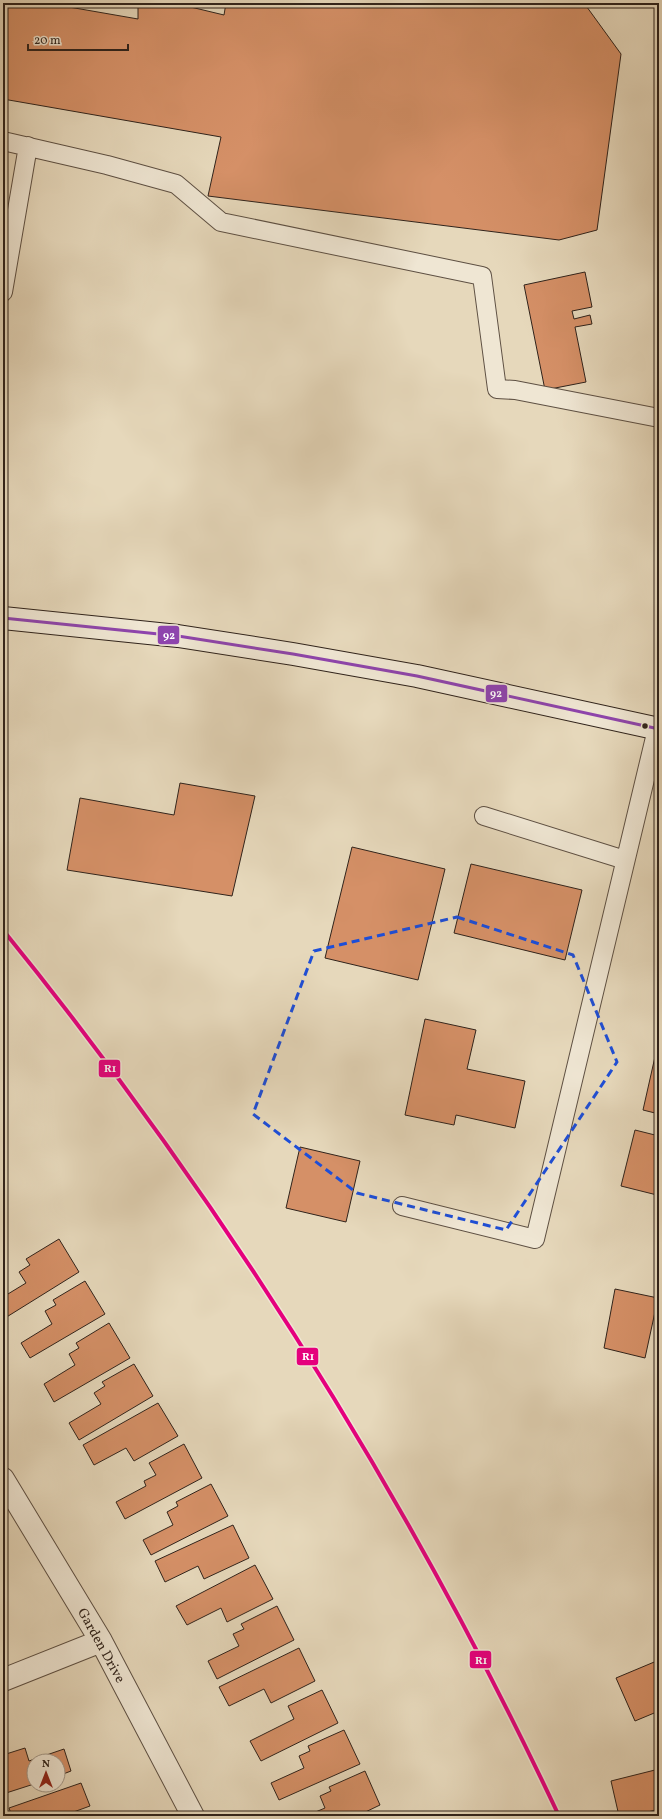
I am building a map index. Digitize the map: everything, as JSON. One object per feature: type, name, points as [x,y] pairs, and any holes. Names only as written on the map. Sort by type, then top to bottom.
[{"type":"main road","points":[[3,618],[178,636],[294,654],[417,676],[658,729]]},
{"type":"main road","name":"Garden Drive","points":[[3,1479],[101,1642],[193,1816]]},
{"type":"main road","points":[[3,1680],[101,1642]]},
{"type":"lane","points":[[3,141],[176,184],[221,222],[482,276],[497,389],[516,390],[659,418]]},
{"type":"lane","points":[[3,292],[28,146]]},
{"type":"lane","points":[[402,1206],[535,1239],[658,729]]},
{"type":"lane","points":[[484,816],[626,860]]},
{"type":"highlighted area","points":[[457,917],[573,955],[617,1062],[506,1230],[357,1193],[253,1114],[314,951]]},
{"type":"building","points":[[3,3],[46,3],[138,19],[138,3],[174,3],[224,15],[226,3],[584,3],[621,54],[597,230],[559,240],[208,196],[221,137],[3,99]]},
{"type":"building","points":[[585,272],[592,307],[572,311],[574,319],[590,315],[592,324],[575,327],[586,382],[545,390],[524,285]]},
{"type":"building","points":[[180,783],[255,796],[232,896],[67,870],[80,798],[174,815]]},
{"type":"building","points":[[352,847],[445,869],[418,980],[325,958]]},
{"type":"building","points":[[471,864],[582,890],[565,960],[454,933]]},
{"type":"building","points":[[425,1019],[476,1030],[467,1069],[525,1081],[515,1128],[456,1115],[454,1125],[405,1115]]},
{"type":"building","points":[[659,1039],[659,1114],[643,1110]]},
{"type":"building","points":[[635,1130],[659,1136],[659,1189],[657,1195],[621,1186]]},
{"type":"building","points":[[300,1147],[360,1161],[346,1222],[286,1208]]},
{"type":"building","points":[[59,1239],[79,1272],[5,1318],[3,1314],[3,1297],[26,1283],[19,1272],[30,1265],[26,1259]]},
{"type":"building","points":[[85,1281],[105,1314],[30,1358],[21,1343],[52,1324],[45,1311],[56,1305],[53,1300]]},
{"type":"building","points":[[615,1289],[658,1298],[645,1358],[604,1348]]},
{"type":"building","points":[[109,1323],[130,1358],[54,1402],[44,1384],[75,1365],[69,1354],[79,1348],[76,1343]]},
{"type":"building","points":[[134,1364],[153,1396],[79,1440],[69,1423],[101,1404],[94,1393],[105,1386],[102,1382]]},
{"type":"building","points":[[158,1403],[178,1436],[134,1461],[126,1448],[94,1465],[83,1445]]},
{"type":"building","points":[[184,1444],[202,1478],[125,1519],[116,1502],[146,1486],[144,1481],[156,1475],[149,1463]]},
{"type":"building","points":[[211,1484],[228,1516],[151,1555],[143,1540],[173,1525],[167,1512],[178,1506],[176,1502]]},
{"type":"building","points":[[233,1525],[249,1558],[204,1579],[198,1566],[165,1582],[155,1561]]},
{"type":"building","points":[[255,1565],[273,1599],[227,1622],[221,1608],[187,1625],[176,1606]]},
{"type":"building","points":[[277,1606],[294,1640],[217,1679],[208,1661],[239,1646],[233,1634],[244,1629],[241,1624]]},
{"type":"building","points":[[299,1648],[315,1681],[271,1703],[264,1689],[229,1706],[219,1687]]},
{"type":"building","points":[[659,1660],[659,1711],[635,1721],[616,1678]]},
{"type":"building","points":[[322,1690],[338,1723],[261,1761],[250,1741],[294,1719],[288,1706]]},
{"type":"building","points":[[344,1730],[360,1764],[279,1800],[271,1783],[304,1768],[299,1756],[310,1751],[308,1746]]},
{"type":"building","points":[[25,1748],[27,1753],[26,1787],[3,1794],[3,1755]]},
{"type":"building","points":[[64,1749],[65,1753],[52,1753]]},
{"type":"building","points":[[66,1755],[71,1771],[66,1773]]},
{"type":"building","points":[[659,1769],[659,1809],[633,1816],[619,1816],[611,1781]]},
{"type":"building","points":[[365,1771],[380,1805],[357,1816],[306,1816],[325,1808],[320,1796],[331,1791],[329,1787]]},
{"type":"building","points":[[81,1783],[90,1806],[68,1814],[68,1816],[12,1816],[9,1808],[52,1793],[66,1793],[66,1788]]},
{"type":"transit line","name":"92","points":[[3,618],[178,636],[293,654],[417,676],[659,729]]},
{"type":"transit line","name":"R1","points":[[3,930],[84,1033],[162,1138],[236,1246],[308,1356],[376,1468],[440,1582],[501,1698],[559,1816]]}]
